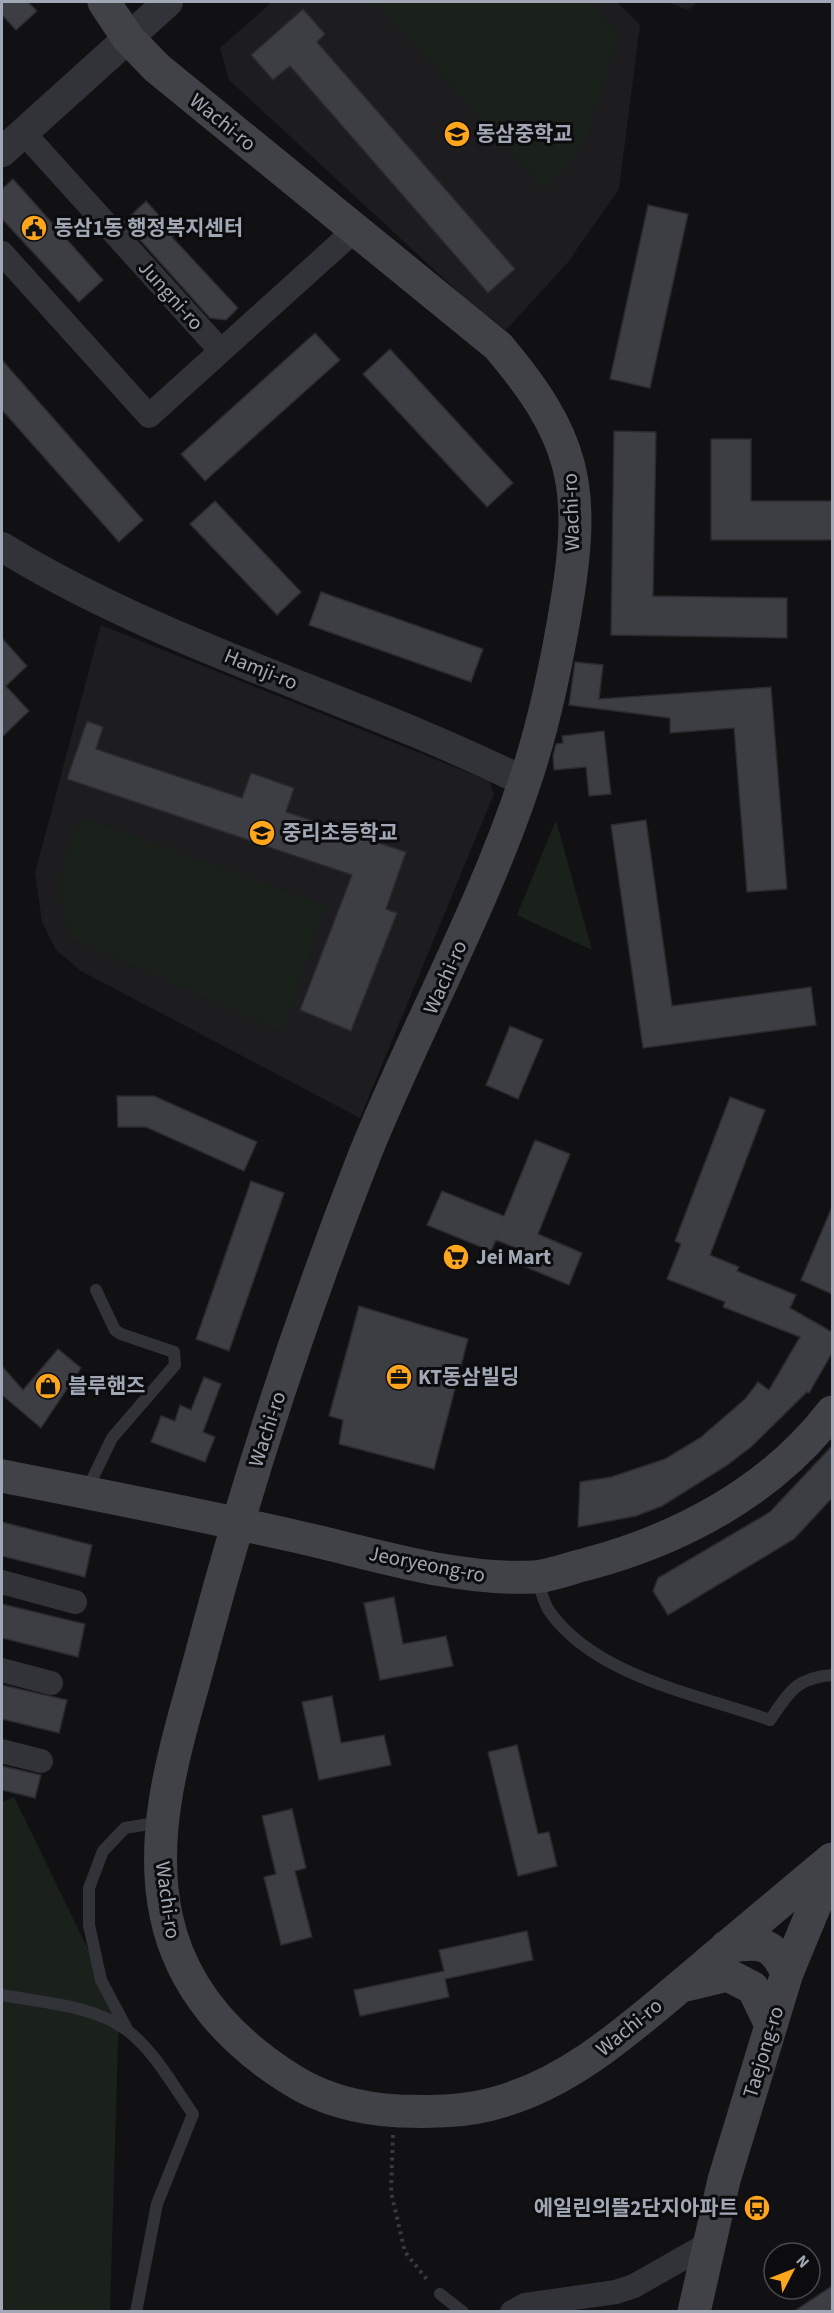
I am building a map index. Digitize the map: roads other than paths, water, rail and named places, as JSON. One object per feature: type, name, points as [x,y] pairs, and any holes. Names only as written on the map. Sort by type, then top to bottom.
[{"type":"main road","name":"Wachi-ro","points":[[104,2],[128,38],[158,68],[498,346],[523,375],[562,438],[572,469],[576,496],[574,548],[566,606],[542,719],[525,782],[483,891],[367,1150],[294,1345],[237,1523],[164,1796],[160,1874],[166,1914],[176,1950],[210,2010],[236,2040],[262,2061],[301,2086],[329,2098],[378,2110],[460,2110],[498,2103],[541,2087],[588,2060],[832,1859]]},
{"type":"main road","name":"Jeoryeong-ro","points":[[2,1476],[237,1523],[475,1576],[537,1577],[633,1552],[688,1529],[737,1499],[774,1471],[832,1412]]},
{"type":"main road","name":"Taejong-ro","points":[[694,2312],[724,2180],[787,1973],[832,1864]]},
{"type":"main road","points":[[726,1947],[756,1943],[778,1954],[787,1973]]},
{"type":"main road","points":[[679,1987],[728,1975],[753,1988],[771,2025]]},
{"type":"street","points":[[2,152],[168,2]]},
{"type":"street","name":"Jungni-ro","points":[[23,132],[221,351]]},
{"type":"street","points":[[2,253],[149,416],[355,230]]},
{"type":"street","name":"Hamji-ro","points":[[2,547],[45,574],[172,633],[414,732],[525,782]]},
{"type":"street","points":[[2,1582],[75,1602]]},
{"type":"street","points":[[2,1670],[51,1683]]},
{"type":"street","points":[[2,1751],[41,1761]]},
{"type":"street","points":[[512,2312],[525,2305],[616,2292],[634,2286],[708,2244]]},
{"type":"lane","points":[[86,1493],[112,1438],[175,1365],[174,1352],[115,1330],[96,1290]]},
{"type":"lane","points":[[537,1577],[549,1611],[587,1647],[614,1663],[676,1691],[716,1705],[770,1720],[792,1688],[811,1677],[832,1675]]},
{"type":"lane","points":[[136,2312],[157,2204],[193,2114],[160,2066],[129,2031],[101,1980],[90,1925],[89,1888],[103,1851],[125,1828],[162,1822]]},
{"type":"lane","points":[[2,1995],[93,2013],[129,2031]]},
{"type":"lane","points":[[440,2294],[463,2312]]},
{"type":"place","name":"동삼중학교","points":[[457,134]]},
{"type":"place","name":"동삼1동 행정복지센터","points":[[34,228]]},
{"type":"place","name":"중리초등학교","points":[[262,833]]},
{"type":"place","name":"Jei Mart","points":[[456,1257]]},
{"type":"place","name":"KT동삼빌딩","points":[[399,1377]]},
{"type":"place","name":"블루핸즈","points":[[48,1386]]},
{"type":"place","name":"에일린의뜰2단지아파트","points":[[757,2208]]}]
